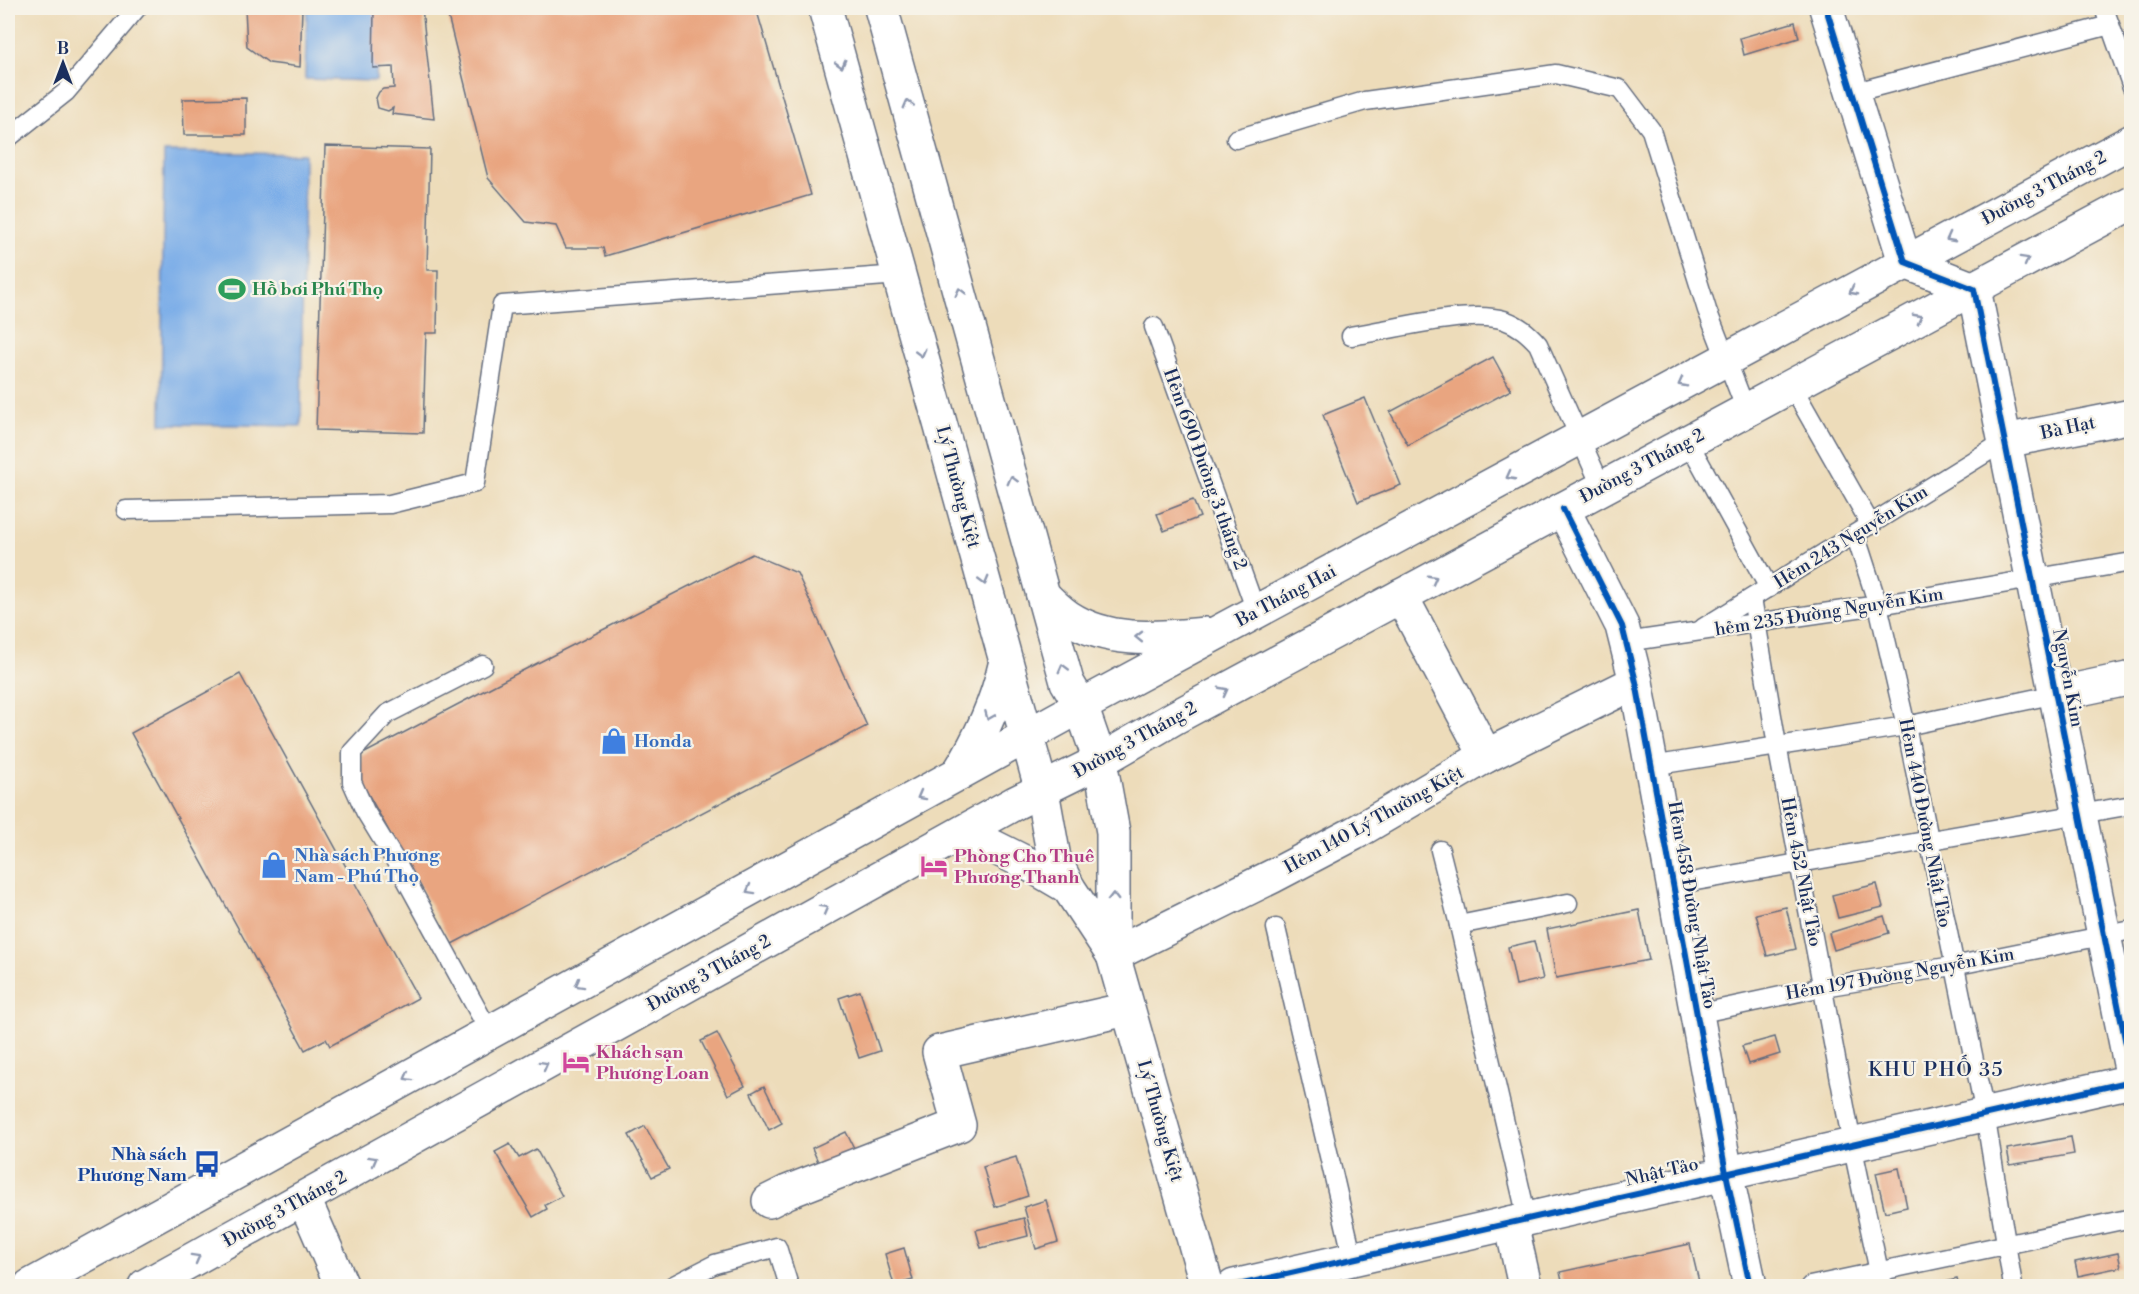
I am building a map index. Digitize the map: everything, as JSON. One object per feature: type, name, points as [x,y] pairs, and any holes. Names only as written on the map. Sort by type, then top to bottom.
[{"type":"main road","name":"Lý Thường Kiệt","points":[[825,8],[1042,790],[1054,858],[1068,887],[1113,955]]},
{"type":"main road","name":"Lý Thường Kiệt","points":[[880,8],[1067,682],[1081,706],[1100,761],[1113,832],[1113,955],[1207,1287]]},
{"type":"main road","points":[[1826,8],[1905,262],[1974,289]]},
{"type":"main road","name":"Đường 3 Tháng 2","points":[[1354,560],[2132,141]]},
{"type":"main road","name":"Đường 3 Tháng 2","points":[[145,1287],[964,832],[1100,761],[1174,718],[2132,203]]},
{"type":"main road","name":"Nguyễn Kim","points":[[1974,289],[2079,815],[2118,933],[2132,1074]]},
{"type":"main road","name":"Bà Hạt","points":[[2005,441],[2132,416]]},
{"type":"main road","name":"Hẻm 458 Đường Nhật Tảo","points":[[1563,509],[1622,626],[1626,642],[1726,1173],[1750,1287]]},
{"type":"main road","name":"Ba Tháng Hai","points":[[1218,633],[1354,560]]},
{"type":"main road","points":[[1043,595],[1067,616],[1088,628],[1115,637],[1164,638],[1218,633]]},
{"type":"main road","points":[[1401,596],[1486,756]]},
{"type":"main road","points":[[30,1287],[1081,706],[1218,633]]},
{"type":"main road","points":[[957,775],[992,711],[1006,660]]},
{"type":"main road","points":[[2056,694],[2132,678]]},
{"type":"main road","name":"Hẻm 140 Lý Thường Kiệt","points":[[1113,955],[1293,866],[1353,834],[1486,756],[1635,682]]},
{"type":"main road","points":[[964,832],[1068,887]]},
{"type":"main road","points":[[769,1201],[958,1125],[939,1052],[1127,1009]]},
{"type":"main road","name":"Nhật Tảo","points":[[1234,1287],[2132,1081]]},
{"type":"main road","points":[[304,1199],[342,1287]]},
{"type":"main road","points":[[1519,1221],[1525,1287]]},
{"type":"lane","points":[[8,138],[66,92],[137,8]]},
{"type":"lane","points":[[1852,93],[2107,16],[2132,87]]},
{"type":"lane","points":[[1236,139],[1365,101],[1556,74],[1620,89],[1651,130],[1704,300],[1746,410]]},
{"type":"lane","points":[[126,510],[390,504],[474,483],[502,305],[899,275]]},
{"type":"lane","points":[[1351,336],[1466,317],[1503,320],[1524,329],[1538,344],[1602,488]]},
{"type":"lane","name":"Hẻm 690 Đường 3 tháng 2","points":[[1154,327],[1256,611]]},
{"type":"lane","name":"Hẻm 440 Đường Nhật Tảo","points":[[1792,386],[1863,530],[1906,726],[1953,966],[1985,1114],[2013,1287]]},
{"type":"lane","points":[[1688,441],[1769,588]]},
{"type":"lane","name":"Hẻm 243 Nguyễn Kim","points":[[1696,632],[2005,441]]},
{"type":"lane","name":"hẻm 235 Đường Nguyễn Kim","points":[[1626,642],[1878,605],[2132,562]]},
{"type":"lane","name":"Hẻm 452 Nhật Tảo","points":[[1752,598],[1777,745],[1852,1144],[1881,1279]]},
{"type":"lane","points":[[483,665],[387,714],[352,752],[352,782],[365,811],[398,865],[490,1033]]},
{"type":"lane","points":[[1651,766],[1906,726],[2056,694]]},
{"type":"lane","points":[[1673,885],[2132,805]]},
{"type":"lane","points":[[1440,850],[1459,924],[1519,1221]]},
{"type":"lane","points":[[1459,924],[1568,903]]},
{"type":"lane","points":[[1276,928],[1353,1259]]},
{"type":"lane","name":"Hẻm 197 Đường Nguyễn Kim","points":[[1696,1014],[1823,987],[1953,966],[2118,933]]},
{"type":"lane","points":[[1810,1287],[1881,1279],[2008,1245],[2132,1218]]},
{"type":"lane","points":[[672,1287],[715,1264],[777,1247],[789,1287]]},
{"type":"water","points":[[307,8],[378,8],[376,81],[305,79]]},
{"type":"water","name":"Hồ bơi Phú Thọ","points":[[164,152],[304,154],[301,426],[161,424]]},
{"type":"building","points":[[245,8],[302,8],[300,67],[269,63],[247,47]]},
{"type":"building","points":[[374,8],[422,8],[434,119],[392,114],[393,108],[388,111],[378,108],[376,98],[379,92],[383,89],[394,88],[393,67],[373,68]]},
{"type":"building","points":[[446,8],[756,8],[811,195],[605,256],[603,248],[566,248],[556,226],[526,222],[488,178]]},
{"type":"building","points":[[1795,22],[1799,38],[1744,55],[1740,38]]},
{"type":"building","points":[[246,98],[246,135],[184,135],[183,99]]},
{"type":"building","name":"Hồ bơi Phú Thọ","points":[[325,146],[430,149],[427,270],[438,270],[437,333],[426,333],[423,433],[316,430]]},
{"type":"building","points":[[1493,357],[1511,390],[1408,445],[1390,412]]},
{"type":"building","points":[[1365,398],[1401,485],[1358,502],[1323,415]]},
{"type":"building","points":[[1193,500],[1200,517],[1164,531],[1157,514]]},
{"type":"building","name":"Honda","points":[[752,554],[797,573],[867,726],[452,944],[361,781],[361,755]]},
{"type":"building","name":"Nhà sách Phương Nam - Phú Thọ","points":[[240,674],[418,998],[330,1046],[326,1039],[305,1050],[131,733]]},
{"type":"building","points":[[1877,884],[1883,907],[1838,918],[1832,895]]},
{"type":"building","points":[[1786,907],[1796,949],[1767,956],[1756,914]]},
{"type":"building","points":[[1639,910],[1649,960],[1556,978],[1547,929]]},
{"type":"building","points":[[1884,916],[1889,933],[1834,950],[1829,933]]},
{"type":"building","points":[[1534,941],[1543,979],[1516,985],[1508,947]]},
{"type":"building","points":[[860,991],[880,1051],[859,1058],[839,998]]},
{"type":"building","points":[[717,1033],[745,1086],[728,1095],[701,1041]]},
{"type":"building","points":[[1775,1037],[1780,1054],[1748,1064],[1742,1046]]},
{"type":"building","points":[[764,1086],[782,1123],[769,1130],[751,1093]]},
{"type":"building","points":[[645,1126],[669,1169],[652,1177],[629,1135]]},
{"type":"building","points":[[846,1132],[862,1164],[826,1180],[812,1148]]},
{"type":"building","points":[[2071,1137],[2074,1154],[2010,1165],[2007,1149]]},
{"type":"building","points":[[510,1144],[519,1158],[536,1149],[562,1196],[545,1205],[547,1209],[533,1217],[495,1152]]},
{"type":"building","points":[[1016,1157],[1028,1196],[995,1207],[983,1167]]},
{"type":"building","points":[[1899,1168],[1907,1207],[1885,1212],[1876,1173]]},
{"type":"building","points":[[1046,1200],[1058,1242],[1036,1249],[1024,1207]]},
{"type":"building","points":[[1024,1218],[1028,1236],[981,1248],[976,1230]]},
{"type":"building","points":[[1690,1244],[1700,1286],[1563,1286],[1560,1272]]},
{"type":"building","points":[[904,1248],[913,1280],[894,1285],[885,1254]]},
{"type":"building","points":[[2118,1253],[2121,1267],[2078,1276],[2075,1262]]},
{"type":"building","points":[[1957,1279],[1959,1286],[1930,1286]]},
{"type":"building","points":[[2073,1280],[2075,1286],[2049,1286]]},
{"type":"cycle path","points":[[1826,8],[1905,262],[1974,289],[2132,1074]]},
{"type":"cycle path","points":[[1563,509],[1622,626],[1636,682],[1726,1173],[1750,1286]]},
{"type":"cycle path","points":[[1234,1286],[2132,1081]]},
{"type":"place","name":"Hồ bơi Phú Thọ","points":[[232,289]]},
{"type":"place","name":"Honda","points":[[614,741]]},
{"type":"place","name":"Nhà sách Phương Nam - Phú Thọ","points":[[274,865]]},
{"type":"place","name":"Phòng Cho Thuê Phương Thanh","points":[[934,866]]},
{"type":"place","name":"Khách sạn Phương Loan","points":[[576,1062]]},
{"type":"place","name":"Nhà sách Phương Nam","points":[[207,1164]]},
{"type":"district","name":"KHU PHỐ 35","points":[[1936,1070]]}]
